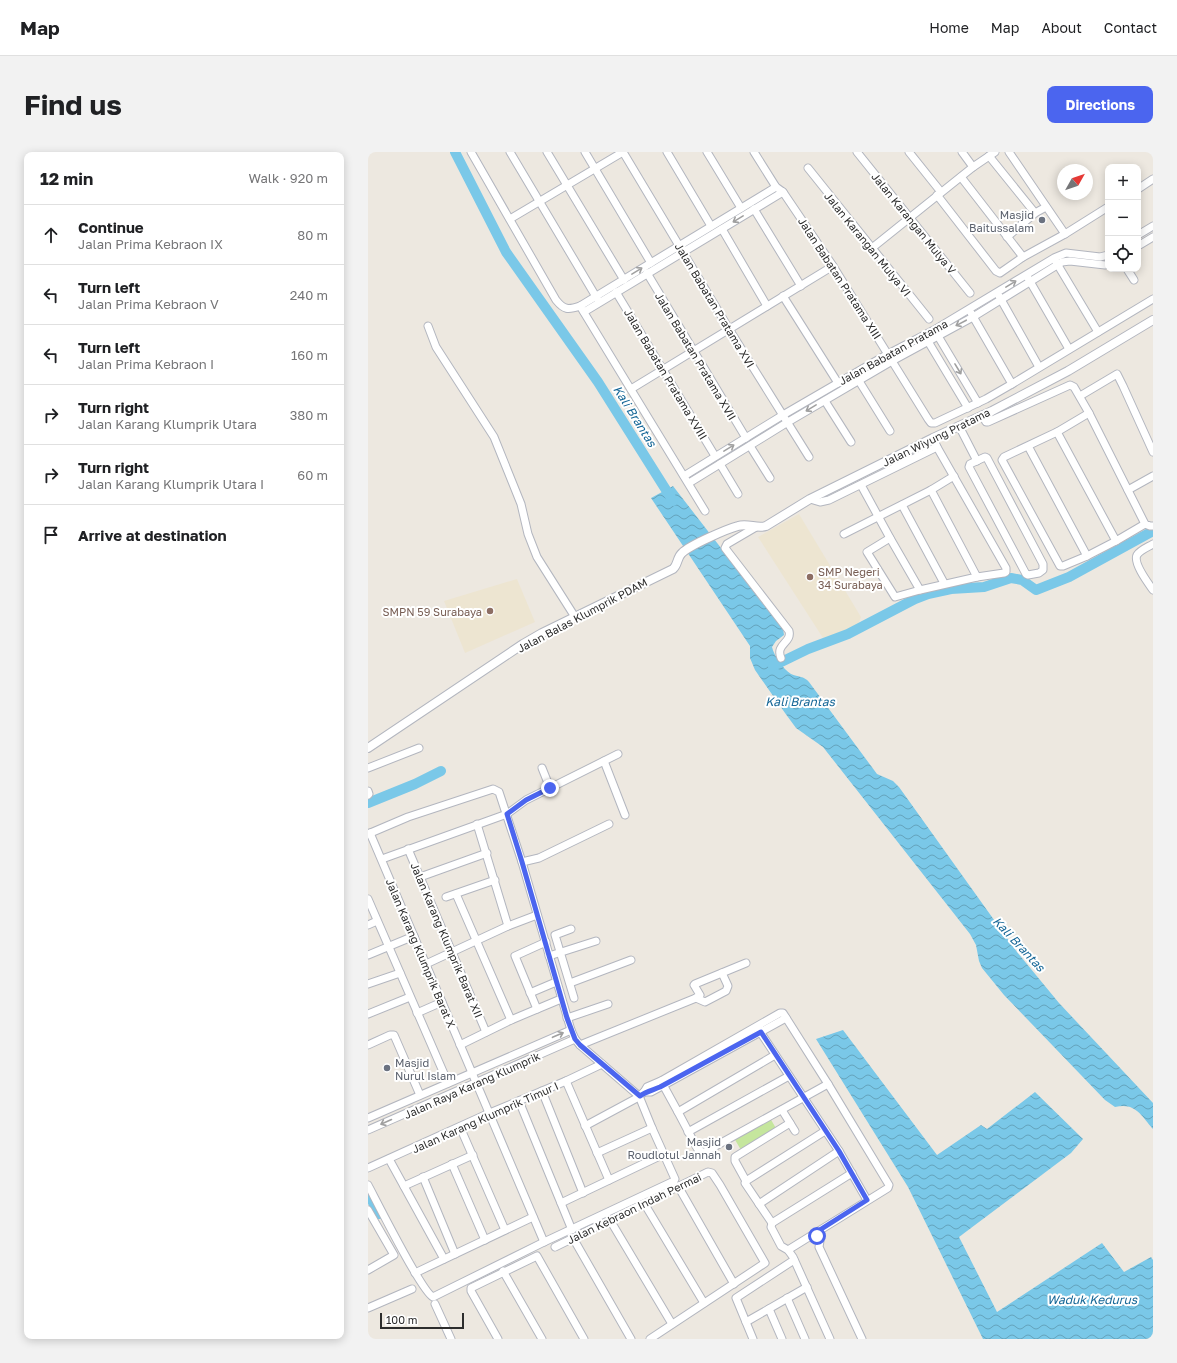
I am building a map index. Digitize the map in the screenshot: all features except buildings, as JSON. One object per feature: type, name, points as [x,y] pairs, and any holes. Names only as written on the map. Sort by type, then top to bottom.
[{"type":"street","points":[[472,152],[560,304],[563,308],[567,309],[582,309],[651,263],[722,228],[783,192],[776,187],[754,152]]},
{"type":"street","points":[[510,152],[598,299]]},
{"type":"street","points":[[547,152],[624,280]]},
{"type":"street","points":[[585,152],[651,263]]},
{"type":"street","points":[[510,219],[623,152]]},
{"type":"street","name":"Jalan Babatan Pratama XVI","points":[[623,152],[729,329],[809,457]]},
{"type":"street","points":[[667,152],[712,226]]},
{"type":"street","points":[[707,152],[741,208]]},
{"type":"street","name":"Jalan Karangan Mulya V","points":[[857,152],[970,293]]},
{"type":"street","points":[[909,152],[997,272],[1001,273],[1023,257],[1065,234],[1105,209]]},
{"type":"street","points":[[962,152],[973,167]]},
{"type":"street","points":[[1009,152],[1065,234]]},
{"type":"street","points":[[872,248],[973,167],[992,154],[1035,213]]},
{"type":"street","name":"Jalan Karangan Mulya VI","points":[[808,168],[929,319]]},
{"type":"street","points":[[961,177],[1023,257]]},
{"type":"street","points":[[1141,187],[1153,179]]},
{"type":"street","points":[[598,299],[616,292],[647,273],[712,226],[776,187]]},
{"type":"street","name":"Jalan Babatan Pratama XIII","points":[[783,192],[833,266],[928,419],[931,423],[935,423]]},
{"type":"street","points":[[1007,237],[1035,213],[1046,207]]},
{"type":"street","points":[[754,209],[800,286]]},
{"type":"street","points":[[1141,233],[1153,226]]},
{"type":"street","points":[[722,228],[767,306]]},
{"type":"street","points":[[1141,245],[1152,240],[1145,231]]},
{"type":"street","name":"Jalan Babatan Pratama","points":[[684,476],[783,415],[888,354],[973,317],[1029,282],[1066,253],[1100,257],[1105,256]]},
{"type":"street","name":"Jalan Babatan Pratama","points":[[936,333],[969,309],[997,292],[1026,275],[1056,261],[1066,260],[1105,265]]},
{"type":"street","points":[[1056,261],[1098,332]]},
{"type":"street","points":[[631,389],[833,266]]},
{"type":"street","points":[[1129,272],[1134,280]]},
{"type":"street","name":"Jalan Babatan Pratama XVII","points":[[647,273],[746,438]]},
{"type":"street","points":[[1026,275],[1069,349]]},
{"type":"street","name":"Jalan Babatan Pratama XVIII","points":[[616,292],[715,456]]},
{"type":"street","points":[[997,292],[1039,367]]},
{"type":"street","points":[[783,296],[838,383]]},
{"type":"street","name":"Jalan Wiyung Pratama","points":[[935,423],[978,403],[1012,384],[1153,299]]},
{"type":"street","points":[[582,309],[705,511]]},
{"type":"street","points":[[969,309],[1012,384]]},
{"type":"street","name":"Jalan Wiyung Pratama","points":[[714,535],[740,525],[756,527],[766,526],[810,499],[1068,371],[1153,320]]},
{"type":"street","points":[[428,326],[436,347],[494,437],[522,504],[528,534],[537,557],[575,617]]},
{"type":"street","points":[[936,333],[978,403]]},
{"type":"street","points":[[926,338],[968,408]]},
{"type":"street","name":"Jalan Babatan Pratama","points":[[689,483],[788,422],[892,361],[926,338]]},
{"type":"street","points":[[1080,396],[1116,374],[1153,452]]},
{"type":"street","points":[[859,381],[890,431]]},
{"type":"street","points":[[982,415],[986,422],[988,422],[1070,385],[1074,387],[1089,413],[1145,524],[1153,526]]},
{"type":"street","points":[[825,401],[851,442]]},
{"type":"street","points":[[1089,413],[1057,432],[1002,460],[1060,566],[1087,556],[1145,524]]},
{"type":"street","points":[[959,426],[977,461]]},
{"type":"street","points":[[1057,432],[1116,541]]},
{"type":"street","points":[[890,538],[867,552],[895,596],[944,583],[1006,572],[1006,568],[933,438]]},
{"type":"street","points":[[750,446],[770,478]]},
{"type":"street","points":[[1028,446],[1087,556]]},
{"type":"street","points":[[810,499],[820,502],[829,500],[937,447]]},
{"type":"street","points":[[985,457],[987,458],[1043,564],[1044,567],[1042,571],[1028,575],[1024,572],[968,467],[970,464],[977,461],[985,457]]},
{"type":"street","points":[[720,464],[738,494]]},
{"type":"street","points":[[844,534],[931,490],[954,476]]},
{"type":"street","points":[[1128,490],[1153,476]]},
{"type":"street","points":[[861,485],[920,590]]},
{"type":"street","points":[[931,490],[977,577]]},
{"type":"street","points":[[902,505],[944,583]]},
{"type":"street","points":[[756,527],[726,544],[725,548],[789,631],[789,636],[780,649],[781,658]]},
{"type":"street","name":"Jalan Balas Klumprik PDAM","points":[[368,748],[523,644],[673,569],[676,567],[683,552],[714,535]]},
{"type":"street","points":[[1153,544],[1140,552],[1136,560],[1137,565],[1153,590]]},
{"type":"street","points":[[368,768],[419,748]]},
{"type":"street","points":[[382,859],[507,814],[519,805],[550,788],[618,754]]},
{"type":"street","points":[[604,761],[625,815]]},
{"type":"street","points":[[542,768],[550,788]]},
{"type":"street","points":[[369,833],[408,817],[493,789],[498,792],[524,862],[537,915],[546,942],[555,954],[570,983],[574,998]]},
{"type":"street","points":[[368,791],[368,795]]},
{"type":"street","points":[[478,824],[508,926]]},
{"type":"street","points":[[524,862],[539,858],[610,824]]},
{"type":"street","name":"Jalan Karang Klumprik Barat X","points":[[369,833],[382,859],[544,1242]]},
{"type":"street","name":"Jalan Karang Klumprik Barat XII","points":[[408,849],[486,1032]]},
{"type":"street","points":[[420,877],[487,853]]},
{"type":"street","points":[[446,897],[495,880]]},
{"type":"street","points":[[456,894],[511,1020]]},
{"type":"street","points":[[368,899],[448,1083]]},
{"type":"street","points":[[426,964],[508,926],[537,915]]},
{"type":"street","points":[[368,925],[377,921]]},
{"type":"street","points":[[571,929],[555,934],[556,982],[561,999],[572,1016],[571,1030],[602,1064],[642,1094],[652,1128],[675,1178],[676,1184],[734,1284]]},
{"type":"street","points":[[368,955],[414,936]]},
{"type":"street","points":[[555,954],[596,941]]},
{"type":"street","points":[[537,1009],[516,956],[546,942]]},
{"type":"street","points":[[570,983],[631,960]]},
{"type":"street","points":[[722,973],[728,986],[726,991],[706,1002],[696,998],[700,995],[695,984],[746,963]]},
{"type":"street","points":[[368,984],[400,973]]},
{"type":"street","points":[[530,993],[556,982]]},
{"type":"street","points":[[368,1014],[410,996]]},
{"type":"street","name":"Jalan Raya Karang Klumprik","points":[[368,1130],[476,1082],[696,998]]},
{"type":"street","points":[[460,1045],[511,1020],[561,999]]},
{"type":"street","points":[[417,1013],[442,1002]]},
{"type":"street","points":[[572,1016],[608,1004]]},
{"type":"street","points":[[585,1126],[642,1094],[647,1087],[663,1083],[759,1030],[783,1015],[828,1084],[889,1186],[867,1200],[791,1255],[738,1297],[736,1300],[753,1339]]},
{"type":"street","name":"Jalan Raya Karang Klumprik","points":[[368,1118],[571,1030]]},
{"type":"street","points":[[759,1030],[839,1151],[867,1200]]},
{"type":"street","points":[[368,1044],[390,1035],[394,1035],[420,1095]]},
{"type":"street","points":[[678,1112],[775,1055]]},
{"type":"street","name":"Jalan Karang Klumprik Timur I","points":[[368,1168],[602,1064]]},
{"type":"street","points":[[688,1132],[789,1076]]},
{"type":"street","points":[[566,1081],[609,1180]]},
{"type":"street","points":[[663,1083],[697,1148],[703,1152],[828,1084]]},
{"type":"street","points":[[542,1091],[583,1192]]},
{"type":"street","points":[[519,1101],[572,1230]]},
{"type":"street","points":[[782,1110],[795,1131]]},
{"type":"street","points":[[790,1123],[735,1158],[735,1161],[746,1181],[745,1183],[772,1223],[771,1227],[781,1246],[791,1255],[830,1339]]},
{"type":"street","points":[[460,1127],[505,1230]]},
{"type":"street","points":[[597,1153],[652,1128]]},
{"type":"street","points":[[746,1181],[825,1131]]},
{"type":"street","points":[[759,1204],[839,1151]]},
{"type":"street","points":[[561,1203],[664,1154]]},
{"type":"street","points":[[404,1186],[472,1155]]},
{"type":"street","points":[[389,1159],[444,1259]]},
{"type":"street","points":[[452,1164],[485,1240]]},
{"type":"street","name":"Jalan Kebraon Indah Permai","points":[[555,1247],[644,1204],[676,1184],[708,1172],[712,1173],[764,1261],[764,1264],[650,1339]]},
{"type":"street","points":[[772,1223],[852,1173]]},
{"type":"street","points":[[423,1177],[455,1254]]},
{"type":"street","points":[[368,1185],[415,1272],[429,1294],[435,1297],[544,1242],[676,1184]]},
{"type":"street","points":[[644,1204],[704,1303]]},
{"type":"street","points":[[368,1210],[394,1255],[368,1270]]},
{"type":"street","points":[[415,1272],[533,1217]]},
{"type":"street","points":[[610,1220],[672,1324]]},
{"type":"street","points":[[817,1237],[819,1247],[862,1339]]},
{"type":"street","points":[[574,1238],[632,1339]]},
{"type":"street","points":[[498,1339],[471,1291],[471,1288],[536,1256],[584,1339]]},
{"type":"street","points":[[503,1271],[542,1339]]},
{"type":"street","points":[[746,1322],[807,1287]]},
{"type":"street","points":[[368,1308],[412,1289]]},
{"type":"street","points":[[787,1298],[805,1339]]},
{"type":"street","points":[[435,1304],[451,1339],[446,1339]]},
{"type":"street","points":[[769,1308],[782,1339]]},
{"type":"shaded area","name":"SMP Negeri 34 Surabaya","points":[[799,514],[861,617],[857,627],[848,632],[823,638],[758,537]]},
{"type":"shaded area","name":"SMPN 59 Surabaya","points":[[517,579],[535,622],[465,653],[444,601]]},
{"type":"green space","points":[[770,1118],[777,1130],[741,1150],[734,1138]]},
{"type":"water","name":"Kali Brantas","points":[[673,486],[783,628],[784,635],[776,641],[772,647],[779,662],[791,674],[803,678],[809,682],[877,774],[893,781],[899,787],[1017,952],[1059,1003],[1153,1103],[1153,1129],[1133,1108],[1128,1106],[1115,1107],[1105,1100],[1004,995],[982,968],[976,945],[970,934],[823,747],[796,728],[755,670],[750,658],[750,646],[651,498]]},
{"type":"water","name":"Waduk Kedurus","points":[[843,1030],[937,1155],[981,1125],[987,1129],[1035,1092],[1083,1139],[1071,1153],[959,1237],[997,1312],[1102,1243],[1124,1272],[1151,1257],[1153,1260],[1153,1339],[983,1339],[908,1187],[816,1039]]},
{"type":"waterway","name":"Kali Brantas","points":[[455,152],[506,252],[598,382],[673,501]]},
{"type":"waterway","points":[[773,666],[808,649],[848,634],[915,599],[928,594],[951,589],[984,587],[1011,578],[1022,580],[1036,590],[1069,577],[1153,531]]},
{"type":"waterway","points":[[368,803],[415,784],[441,771]]},
{"type":"waterway","points":[[368,1193],[379,1214]]},
{"type":"place","name":"Masjid Baitussalam","points":[[1042,220]]},
{"type":"place","name":"SMP Negeri 34 Surabaya","points":[[810,577]]},
{"type":"place","name":"SMPN 59 Surabaya","points":[[490,611]]},
{"type":"place","name":"Masjid Nurul Islam","points":[[387,1068]]},
{"type":"place","name":"Masjid Roudlotul Jannah","points":[[729,1147]]},
{"type":"route","points":[[550,788],[526,800],[507,814],[546,942],[561,999],[575,1039],[580,1045],[640,1096],[644,1092],[650,1092],[660,1087],[761,1032],[839,1151],[867,1200],[815,1233],[817,1236]]}]
